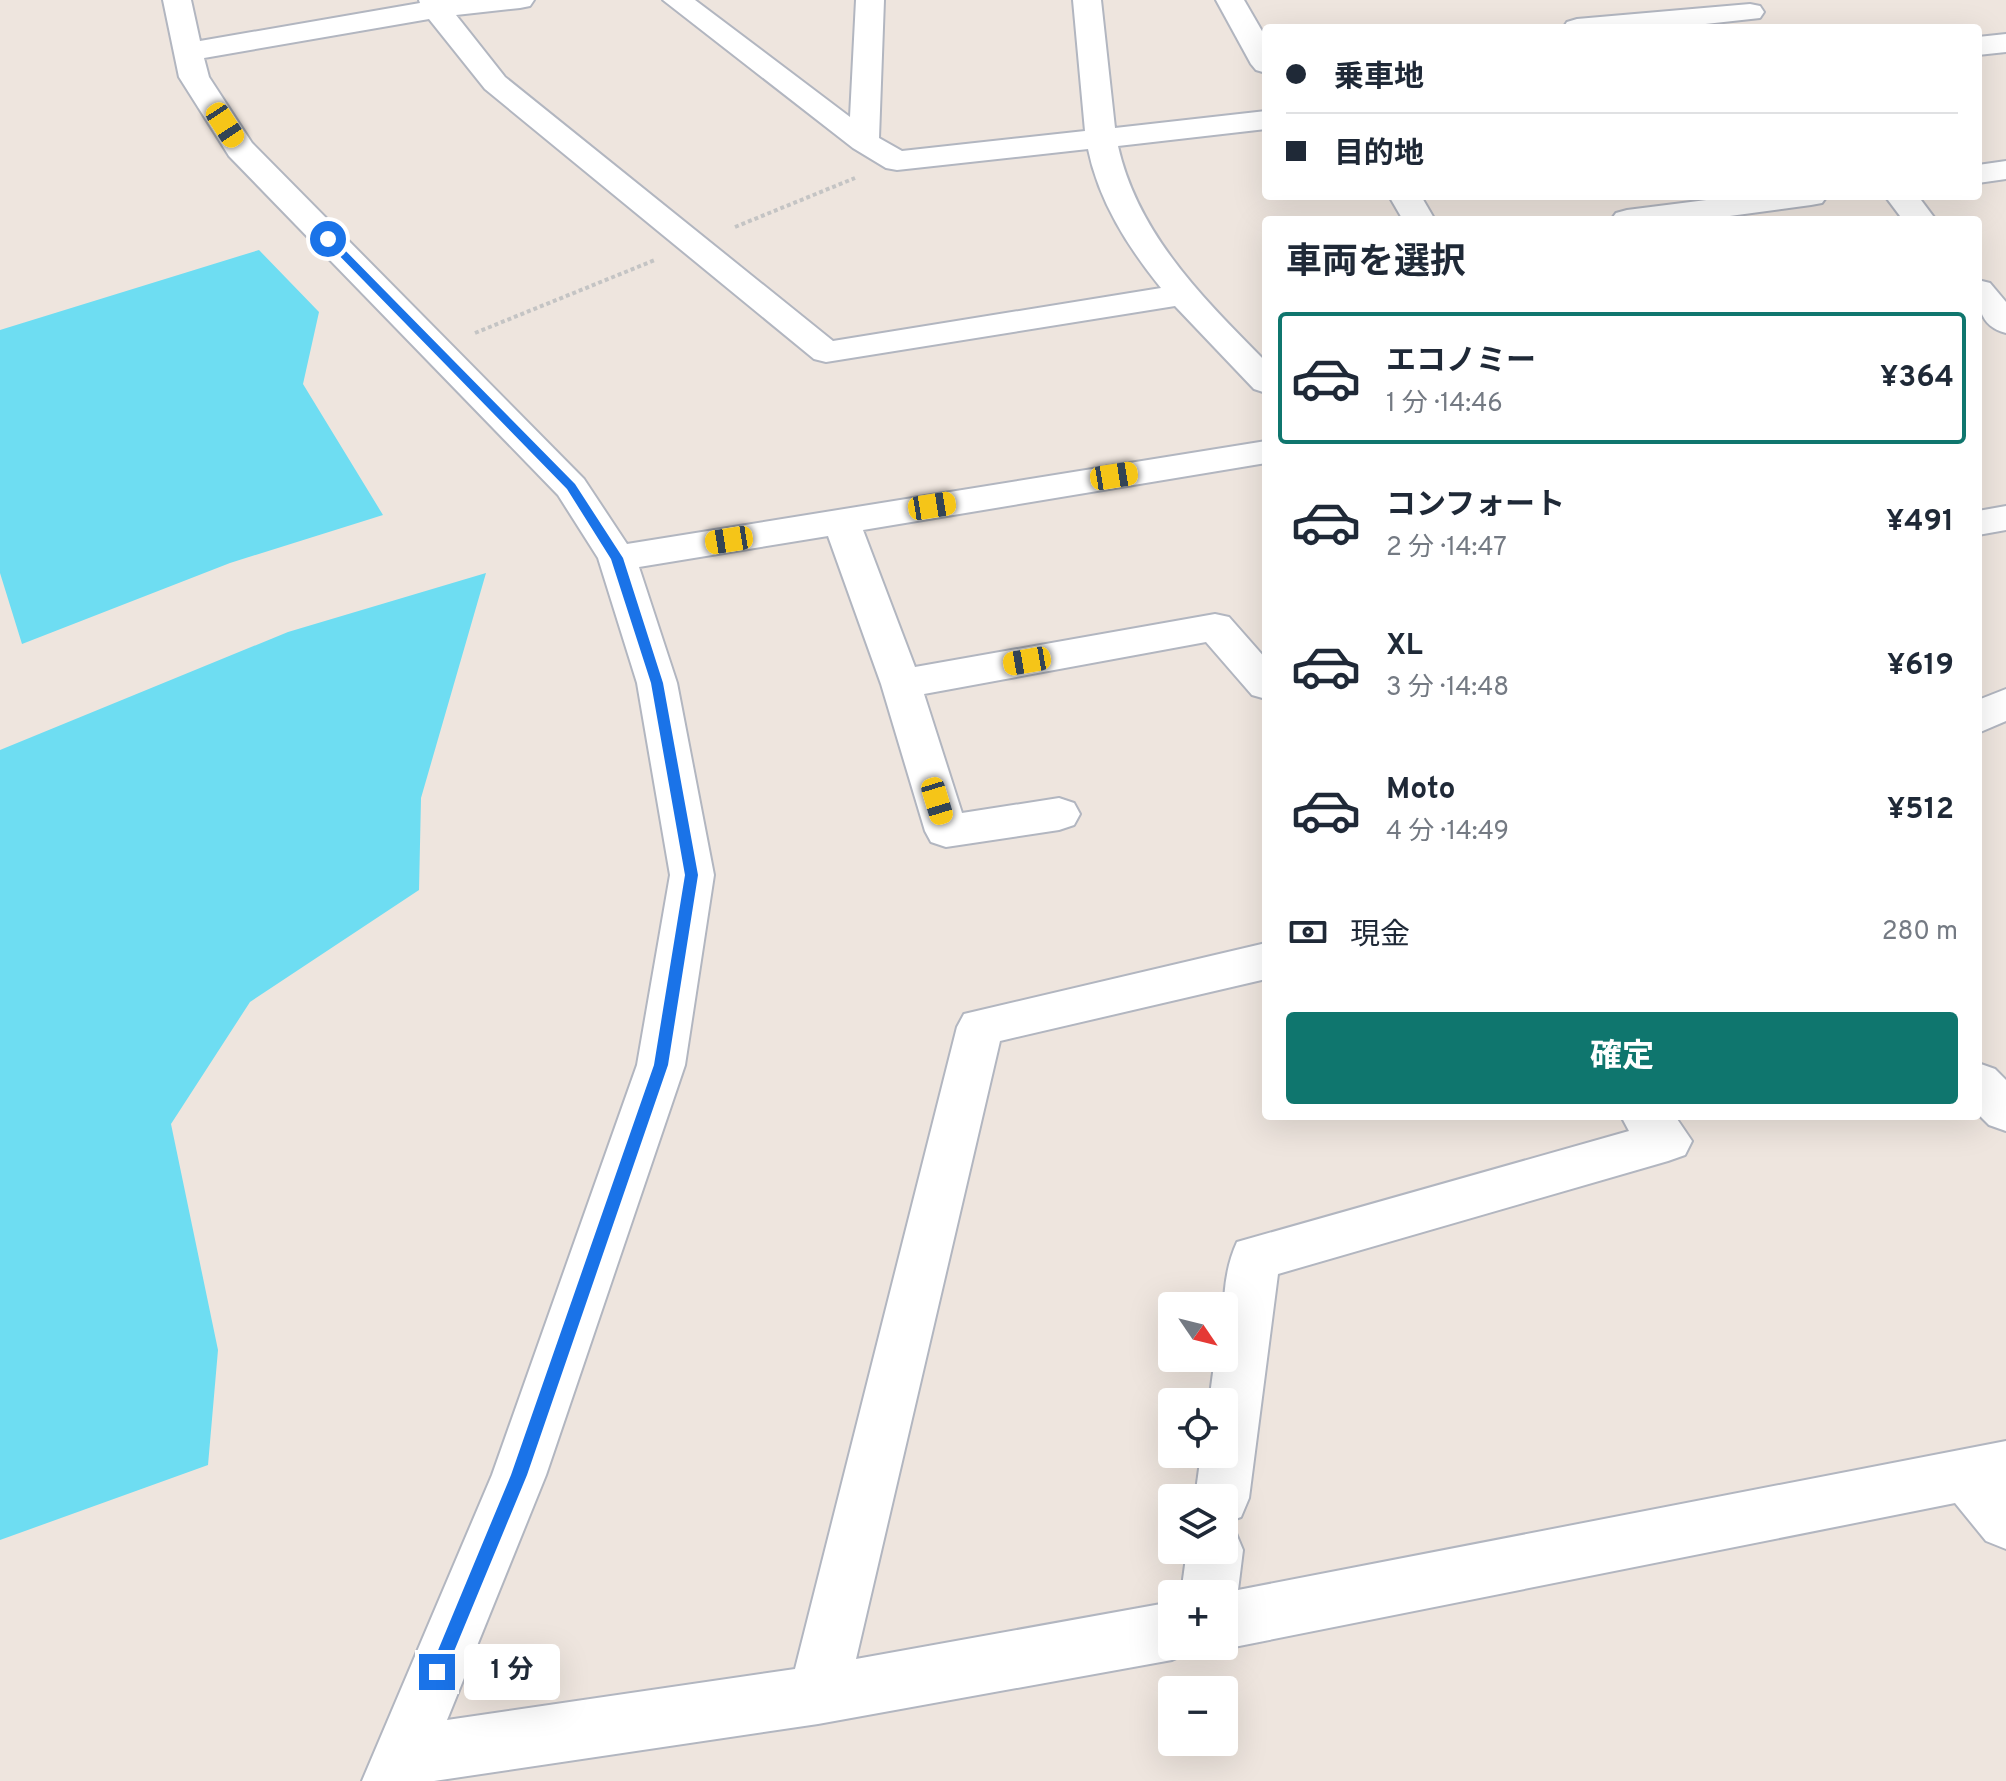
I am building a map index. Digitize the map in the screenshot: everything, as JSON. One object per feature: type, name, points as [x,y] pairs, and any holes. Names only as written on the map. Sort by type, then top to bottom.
[{"type":"street","points":[[177,0],[194,77],[240,149],[571,487],[617,558],[657,683],[692,875],[661,1065],[519,1475],[397,1769]]},
{"type":"street","points":[[187,52],[435,5],[520,0]]},
{"type":"street","points":[[677,0],[864,142],[897,161],[1262,120]]},
{"type":"street","points":[[864,142],[870,0]]},
{"type":"street","points":[[1087,0],[1103,138],[1112,180],[1147,248],[1182,295],[1262,378]]},
{"type":"street","points":[[1230,0],[1262,54]]},
{"type":"street","points":[[435,5],[495,83],[826,352],[1182,295]]},
{"type":"street","points":[[1623,24],[1751,13]]},
{"type":"street","points":[[1982,46],[2006,43]]},
{"type":"street","points":[[1982,173],[2006,170]]},
{"type":"street","points":[[1658,216],[1780,200]]},
{"type":"street","points":[[1904,200],[1917,216]]},
{"type":"street","points":[[1982,295],[2006,326],[1982,332]]},
{"type":"street","points":[[617,558],[1262,453]]},
{"type":"street","points":[[1982,522],[2006,518]]},
{"type":"street","points":[[841,521],[901,684],[946,831],[1059,814]]},
{"type":"street","points":[[901,684],[1215,627],[1262,680]]},
{"type":"street","points":[[1982,716],[2006,703]]},
{"type":"street","points":[[818,1695],[980,1027],[1262,962]]},
{"type":"street","points":[[1224,1484],[1255,1258],[1668,1141],[1649,1120]]},
{"type":"street","points":[[1238,1618],[1986,1471],[2006,1522]]},
{"type":"street","points":[[397,1769],[1158,1634]]},
{"type":"water","points":[[259,250],[319,312],[303,384],[383,515],[230,563],[22,644],[0,573],[0,330]]},
{"type":"water","points":[[486,573],[421,798],[419,890],[250,1002],[171,1124],[218,1350],[208,1465],[0,1540],[0,750],[288,632]]},
{"type":"route","points":[[328,239],[571,487],[617,558],[657,683],[692,875],[661,1065],[519,1475],[437,1672]]}]
